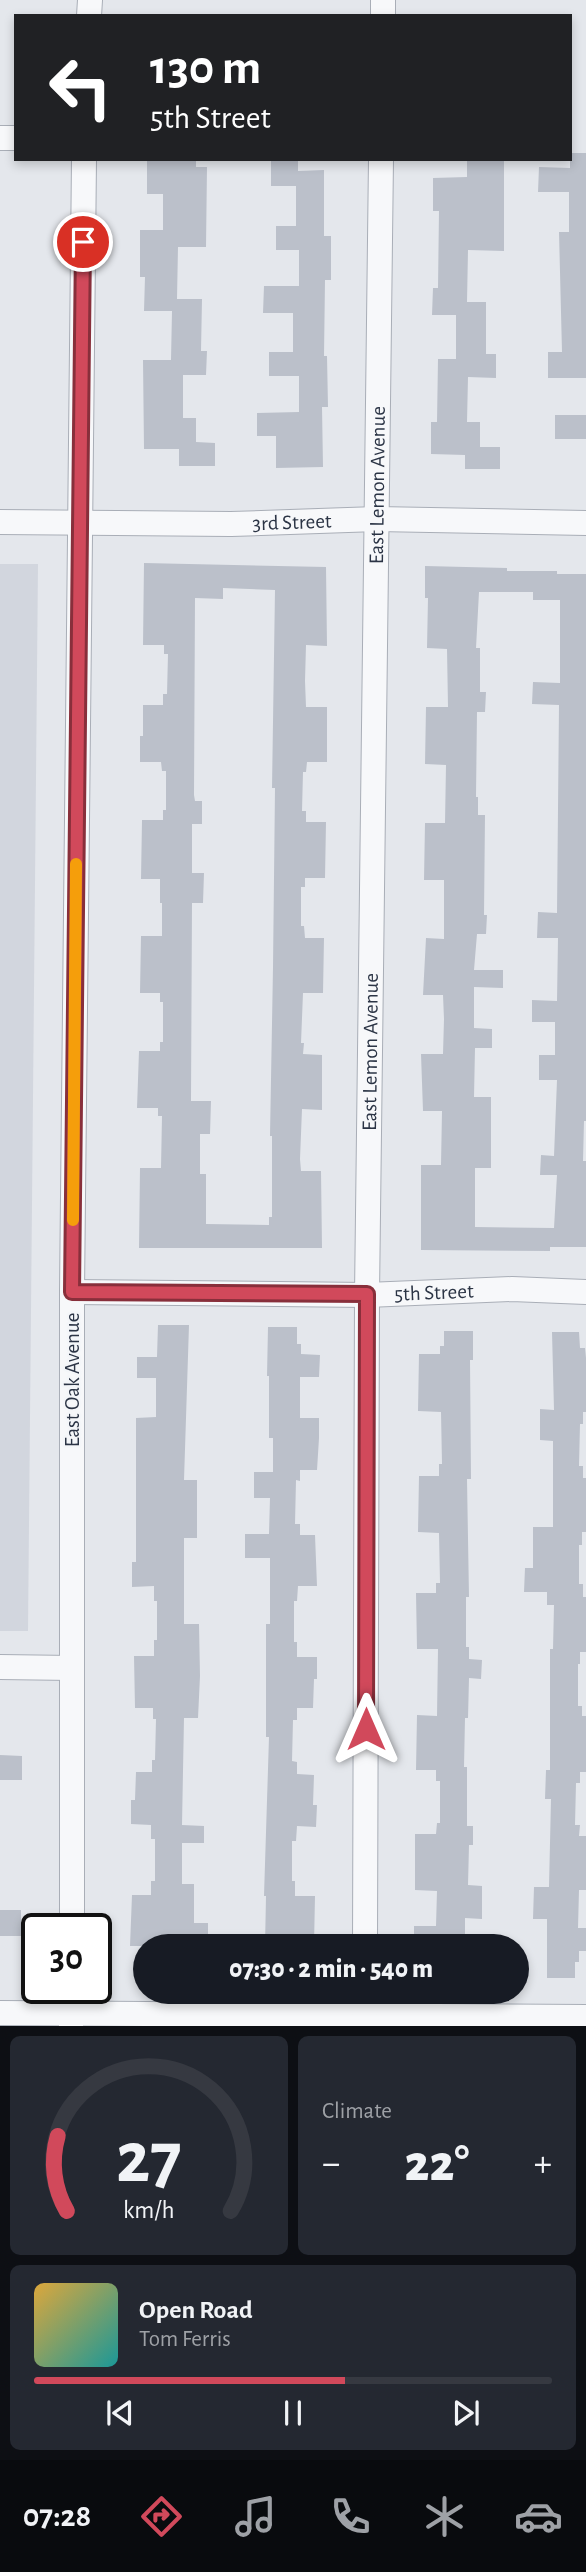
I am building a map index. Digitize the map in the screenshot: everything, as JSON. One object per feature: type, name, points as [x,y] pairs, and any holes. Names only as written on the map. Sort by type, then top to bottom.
[{"type":"street","name":"East Oak Avenue","points":[[72,1913],[72,1292],[85,161]]},
{"type":"street","name":"East Lemon Avenue","points":[[365,1934],[367,1294],[381,161]]},
{"type":"street","name":"3rd Street","points":[[0,522],[232,524],[377,519],[586,523]]},
{"type":"street","name":"5th Street","points":[[72,1292],[367,1294],[512,1289],[586,1292]]},
{"type":"street","points":[[0,1667],[72,1668]]},
{"type":"street","points":[[0,2013],[71,2020],[364,2021],[586,2017]]},
{"type":"shaded area","points":[[0,564],[38,564],[28,1631],[0,1631]]},
{"type":"building","points":[[572,153],[586,153],[586,378],[548,378],[548,352],[562,352],[559,232],[569,232],[569,192],[538,192],[539,167],[570,168]]},
{"type":"building","points":[[147,161],[196,161],[196,167],[207,167],[206,247],[178,247],[177,299],[202,299],[201,351],[207,351],[206,375],[183,375],[183,418],[196,418],[196,442],[215,443],[215,466],[179,466],[179,449],[144,449],[143,360],[171,360],[172,311],[144,311],[145,277],[140,277],[140,230],[163,230],[163,194],[147,194]]},
{"type":"building","points":[[271,161],[298,161],[298,171],[324,170],[324,236],[331,236],[331,280],[325,280],[324,356],[327,356],[328,407],[322,407],[323,467],[276,468],[276,436],[257,436],[257,413],[299,412],[299,376],[269,376],[269,352],[293,352],[293,313],[263,313],[264,286],[299,286],[299,250],[276,250],[276,226],[296,226],[296,186],[271,186]]},
{"type":"building","points":[[467,161],[504,161],[504,251],[468,250],[467,302],[486,302],[486,354],[496,354],[496,378],[468,377],[467,422],[480,422],[480,447],[500,447],[500,469],[465,469],[465,455],[431,454],[431,422],[437,422],[438,359],[456,359],[456,315],[432,315],[433,288],[438,288],[439,211],[433,211],[433,178],[467,177]]},
{"type":"building","points":[[555,415],[586,415],[586,439],[555,439]]},
{"type":"building","points":[[144,563],[326,567],[327,646],[306,645],[305,681],[306,707],[327,707],[327,762],[307,762],[306,772],[303,772],[302,811],[306,811],[306,822],[326,822],[325,878],[305,878],[305,887],[301,887],[301,926],[304,926],[305,938],[324,938],[323,993],[303,993],[301,1043],[304,1043],[303,1054],[322,1055],[322,1110],[302,1109],[300,1159],[301,1171],[321,1171],[322,1248],[139,1248],[140,1168],[161,1168],[162,1116],[158,1116],[158,1108],[137,1108],[139,1051],[160,1051],[160,1042],[163,1042],[163,1002],[160,1002],[160,993],[140,993],[141,936],[162,936],[160,879],[141,879],[142,820],[163,820],[163,810],[166,810],[166,771],[162,771],[161,762],[140,762],[140,736],[143,736],[143,705],[163,705],[163,694],[167,694],[168,654],[164,654],[164,645],[143,645]],"holes":[[[223,588],[275,590],[270,1136],[272,1217],[269,1217],[269,1225],[206,1224],[206,1174],[200,1174],[200,1134],[210,1134],[211,1101],[191,1101],[192,903],[203,903],[204,873],[192,873],[192,824],[202,824],[202,801],[195,801],[194,795],[195,598],[223,599]]]},
{"type":"building","points":[[425,566],[586,574],[586,1121],[583,1161],[586,1161],[586,1247],[550,1247],[550,1251],[421,1250],[421,1165],[441,1165],[442,1111],[423,1111],[421,1054],[443,1054],[444,1019],[443,995],[423,995],[426,938],[444,939],[444,880],[424,880],[425,823],[445,823],[446,765],[425,764],[426,707],[448,707],[447,649],[427,648],[428,598],[425,598]],"holes":[[[479,592],[533,592],[533,600],[560,600],[560,683],[533,682],[532,704],[559,705],[557,913],[538,912],[537,938],[558,938],[557,1001],[532,1000],[532,1022],[555,1022],[555,1055],[539,1055],[539,1080],[557,1080],[554,1156],[541,1155],[540,1175],[557,1175],[554,1228],[475,1227],[475,1168],[491,1168],[491,1097],[474,1097],[475,1048],[492,1048],[492,1029],[474,1028],[474,987],[503,988],[503,970],[474,970],[477,934],[486,934],[487,915],[484,915],[485,815],[478,815],[476,797],[477,712],[485,712],[486,692],[480,692],[480,648],[476,648]]]},
{"type":"building","points":[[158,1325],[189,1325],[184,1480],[197,1480],[197,1538],[184,1538],[184,1624],[199,1624],[200,1676],[198,1718],[184,1718],[182,1825],[204,1826],[204,1843],[182,1843],[182,1884],[194,1884],[194,1923],[208,1923],[208,1934],[133,1934],[133,1946],[130,1946],[132,1895],[151,1895],[151,1881],[155,1881],[155,1839],[151,1839],[151,1825],[131,1824],[131,1800],[135,1800],[136,1772],[152,1772],[152,1760],[155,1760],[156,1719],[153,1719],[153,1708],[135,1708],[134,1656],[154,1656],[154,1640],[157,1640],[157,1601],[154,1601],[154,1586],[132,1587],[132,1562],[136,1562],[136,1418],[156,1417],[156,1378],[137,1378],[137,1357],[157,1357]]},
{"type":"building","points":[[268,1327],[297,1327],[297,1344],[301,1344],[301,1354],[320,1355],[319,1377],[300,1377],[300,1418],[319,1418],[319,1438],[317,1470],[300,1470],[300,1481],[296,1480],[295,1524],[300,1524],[300,1535],[315,1535],[317,1586],[298,1586],[297,1601],[294,1601],[294,1642],[297,1642],[297,1657],[317,1657],[317,1679],[314,1679],[313,1708],[297,1708],[297,1720],[293,1720],[292,1761],[297,1762],[297,1774],[314,1775],[313,1805],[317,1805],[316,1827],[297,1826],[296,1841],[292,1841],[292,1881],[295,1881],[295,1896],[315,1896],[314,1934],[265,1934],[269,1737],[266,1737],[266,1624],[270,1624],[270,1558],[245,1558],[245,1534],[269,1534],[270,1498],[254,1498],[254,1472],[273,1472],[273,1438],[269,1438]]},
{"type":"building","points":[[444,1331],[473,1331],[473,1360],[470,1360],[471,1479],[467,1479],[469,1597],[466,1597],[466,1647],[469,1647],[469,1659],[482,1660],[481,1679],[469,1678],[464,1767],[467,1767],[467,1826],[473,1826],[473,1845],[469,1845],[468,1885],[482,1886],[482,1919],[465,1918],[465,1934],[414,1934],[414,1926],[436,1926],[437,1891],[415,1890],[415,1834],[436,1834],[437,1823],[440,1823],[440,1781],[436,1781],[436,1770],[416,1770],[417,1715],[437,1716],[438,1649],[417,1649],[416,1593],[436,1593],[436,1583],[440,1583],[439,1533],[418,1532],[419,1476],[439,1476],[439,1464],[442,1464],[441,1412],[418,1411],[419,1354],[440,1354],[440,1346],[444,1346]]},
{"type":"building","points":[[552,1332],[579,1332],[580,1348],[585,1348],[586,1358],[586,1412],[583,1412],[583,1424],[580,1424],[579,1466],[583,1466],[583,1478],[586,1478],[586,1532],[582,1532],[582,1545],[579,1545],[579,1584],[583,1584],[583,1597],[586,1597],[586,1652],[580,1652],[578,1664],[578,1706],[582,1706],[582,1716],[586,1716],[586,1772],[580,1772],[580,1783],[576,1783],[575,1825],[580,1825],[579,1836],[586,1836],[586,1890],[579,1890],[578,1928],[586,1928],[586,1951],[579,1951],[579,1962],[575,1962],[575,1978],[547,1978],[547,1919],[533,1919],[534,1887],[549,1887],[551,1799],[545,1799],[546,1770],[550,1770],[550,1649],[553,1649],[554,1605],[547,1605],[547,1592],[524,1592],[525,1568],[533,1568],[533,1527],[553,1527],[553,1441],[540,1440],[540,1409],[554,1410]]},
{"type":"building","points":[[0,1755],[22,1756],[22,1780],[0,1780]]},
{"type":"building","points":[[0,1910],[21,1910],[21,1936],[0,1936]]},
{"type":"slow traffic","points":[[73,1220],[76,864]]},
{"type":"route","points":[[83,242],[72,1292],[367,1294],[366,1729]]}]
